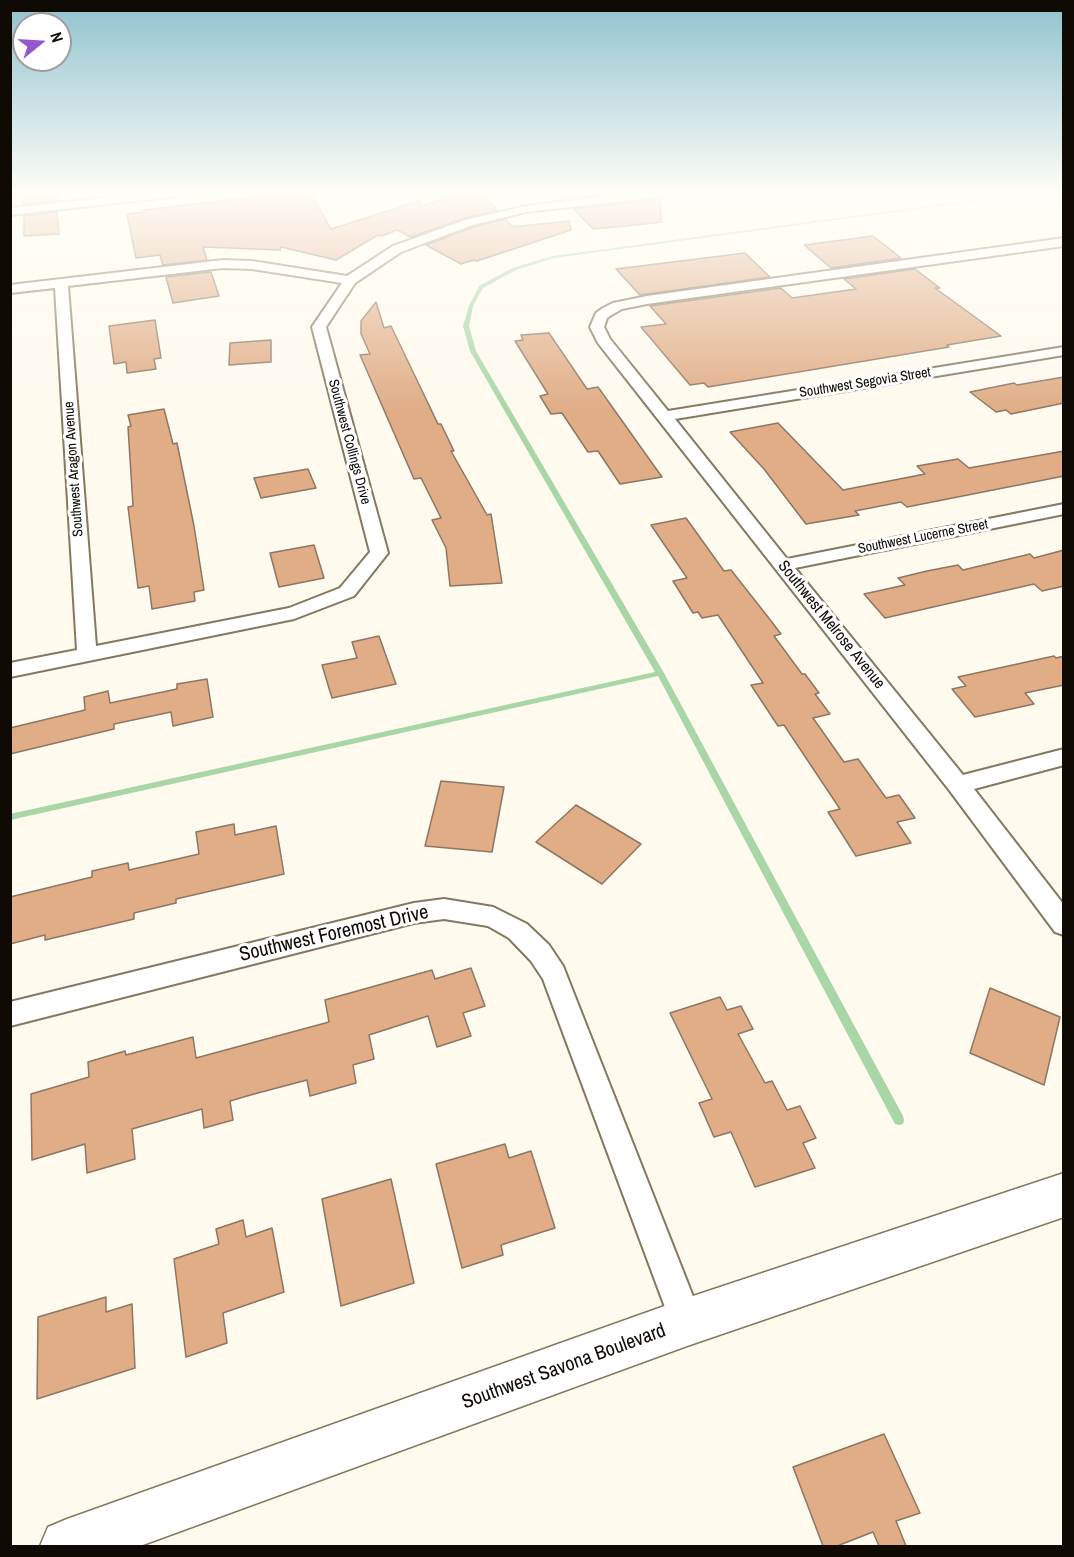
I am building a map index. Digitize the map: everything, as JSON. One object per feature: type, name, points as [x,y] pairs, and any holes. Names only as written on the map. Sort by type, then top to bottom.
[{"type":"street","points":[[10,289],[209,266]]},
{"type":"street","points":[[256,266],[350,280]]},
{"type":"street","name":"Southwest Collings Drive","points":[[10,670],[294,613],[347,592],[379,553],[319,327],[350,280],[370,266]]},
{"type":"street","name":"Southwest Melrose Avenue","points":[[893,266],[638,301],[609,310],[601,316],[597,327],[603,340],[666,416],[958,785],[1064,925]]},
{"type":"street","name":"Southwest Aragon Avenue","points":[[61,283],[87,655]]},
{"type":"street","name":"Southwest Segovia Street","points":[[666,416],[1064,351]]},
{"type":"street","name":"Southwest Lucerne Street","points":[[783,566],[1064,509]]},
{"type":"street","points":[[958,785],[1064,757]]},
{"type":"street","name":"Southwest Foremost Drive","points":[[10,1014],[414,913],[444,909],[493,916],[518,931],[540,953],[554,974],[687,1322]]},
{"type":"street","name":"Southwest Savona Boulevard","points":[[67,1546],[687,1322],[1064,1195]]},
{"type":"building","points":[[643,266],[758,266],[770,277],[640,295],[616,269]]},
{"type":"building","points":[[915,269],[940,288],[935,288],[1001,336],[947,345],[949,347],[708,387],[704,383],[690,385],[641,327],[666,324],[650,306],[781,288],[792,298],[856,289],[844,279]]},
{"type":"building","points":[[211,272],[219,296],[173,303],[166,277]]},
{"type":"building","points":[[376,302],[384,328],[391,326],[438,424],[441,424],[454,451],[451,451],[487,515],[491,514],[502,583],[450,586],[446,548],[432,520],[441,518],[421,478],[414,479],[360,355],[370,354],[361,334],[361,321]]},
{"type":"building","points":[[155,320],[161,358],[154,359],[156,369],[127,373],[126,362],[114,364],[109,326]]},
{"type":"building","points":[[549,333],[587,389],[598,387],[662,477],[620,484],[598,451],[588,452],[562,413],[551,414],[540,396],[548,394],[515,341],[523,340],[521,335]]},
{"type":"building","points":[[271,340],[271,362],[229,365],[230,343]]},
{"type":"building","points":[[1064,377],[1064,403],[1011,414],[1006,410],[996,412],[970,392],[1014,383],[1017,385]]},
{"type":"building","points":[[164,409],[173,444],[177,443],[204,590],[194,592],[195,601],[152,609],[149,586],[138,588],[128,507],[133,506],[128,427],[131,426],[128,415]]},
{"type":"building","points":[[778,423],[843,490],[925,474],[917,466],[958,459],[969,468],[1064,451],[1064,476],[907,507],[901,502],[855,511],[859,515],[806,524],[764,469],[730,432]]},
{"type":"building","points":[[308,469],[316,488],[261,498],[254,478]]},
{"type":"building","points":[[686,518],[724,571],[731,570],[781,634],[774,636],[819,693],[815,694],[830,714],[813,718],[844,762],[858,759],[886,798],[899,795],[915,818],[897,822],[911,843],[856,856],[828,812],[840,809],[784,725],[778,726],[751,685],[763,683],[718,615],[702,618],[698,612],[693,613],[673,581],[687,578],[651,525]]},
{"type":"building","points":[[314,545],[324,578],[279,587],[270,553]]},
{"type":"building","points":[[1064,550],[1064,586],[1042,591],[1034,584],[885,618],[864,594],[905,585],[898,578],[927,571],[958,565],[963,570],[1030,554],[1034,558]]},
{"type":"building","points":[[379,636],[396,684],[332,698],[322,665],[357,658],[352,642]]},
{"type":"building","points":[[1054,656],[1056,658],[1064,656],[1064,685],[1025,693],[1034,704],[975,717],[952,689],[966,686],[958,677]]},
{"type":"building","points":[[207,679],[213,717],[173,726],[171,712],[114,724],[114,729],[10,754],[10,728],[85,710],[84,697],[108,691],[110,703],[177,689],[177,684]]},
{"type":"building","points":[[441,781],[504,787],[492,852],[425,846]]},
{"type":"building","points":[[576,805],[641,844],[602,884],[536,842]]},
{"type":"building","points":[[234,824],[235,835],[276,826],[284,874],[176,899],[176,903],[134,913],[134,919],[45,940],[45,935],[10,944],[10,897],[92,877],[92,871],[128,863],[129,870],[199,854],[196,832]]},
{"type":"building","points":[[471,968],[485,1006],[463,1013],[471,1036],[437,1047],[428,1016],[369,1035],[374,1059],[353,1065],[356,1083],[310,1096],[307,1080],[230,1101],[233,1120],[204,1128],[202,1109],[132,1129],[135,1159],[87,1173],[85,1144],[32,1160],[31,1094],[89,1077],[88,1062],[125,1051],[126,1055],[193,1037],[196,1058],[329,1022],[325,1000],[432,970],[435,979]]},
{"type":"building","points":[[990,988],[1060,1017],[1044,1085],[970,1053]]},
{"type":"building","points":[[720,997],[727,1010],[741,1006],[753,1029],[738,1034],[765,1083],[772,1081],[787,1110],[800,1106],[816,1138],[803,1143],[815,1168],[755,1187],[731,1132],[714,1137],[699,1103],[712,1099],[670,1013]]},
{"type":"building","points":[[505,1144],[509,1158],[531,1151],[555,1228],[501,1245],[503,1255],[462,1268],[436,1164]]},
{"type":"building","points":[[391,1179],[414,1283],[341,1306],[322,1199]]},
{"type":"building","points":[[243,1220],[246,1237],[272,1228],[284,1292],[223,1313],[227,1343],[186,1357],[174,1259],[219,1244],[216,1229]]},
{"type":"building","points":[[106,1297],[106,1312],[132,1304],[135,1368],[37,1399],[38,1317]]},
{"type":"building","points":[[884,1434],[920,1513],[896,1521],[906,1546],[879,1546],[873,1532],[837,1546],[823,1546],[793,1467]]},
{"type":"waterway","points":[[525,266],[481,287],[471,306],[466,326],[473,351],[660,673]]},
{"type":"waterway","points":[[10,817],[660,673]]},
{"type":"waterway","points":[[660,673],[899,1120]]}]
